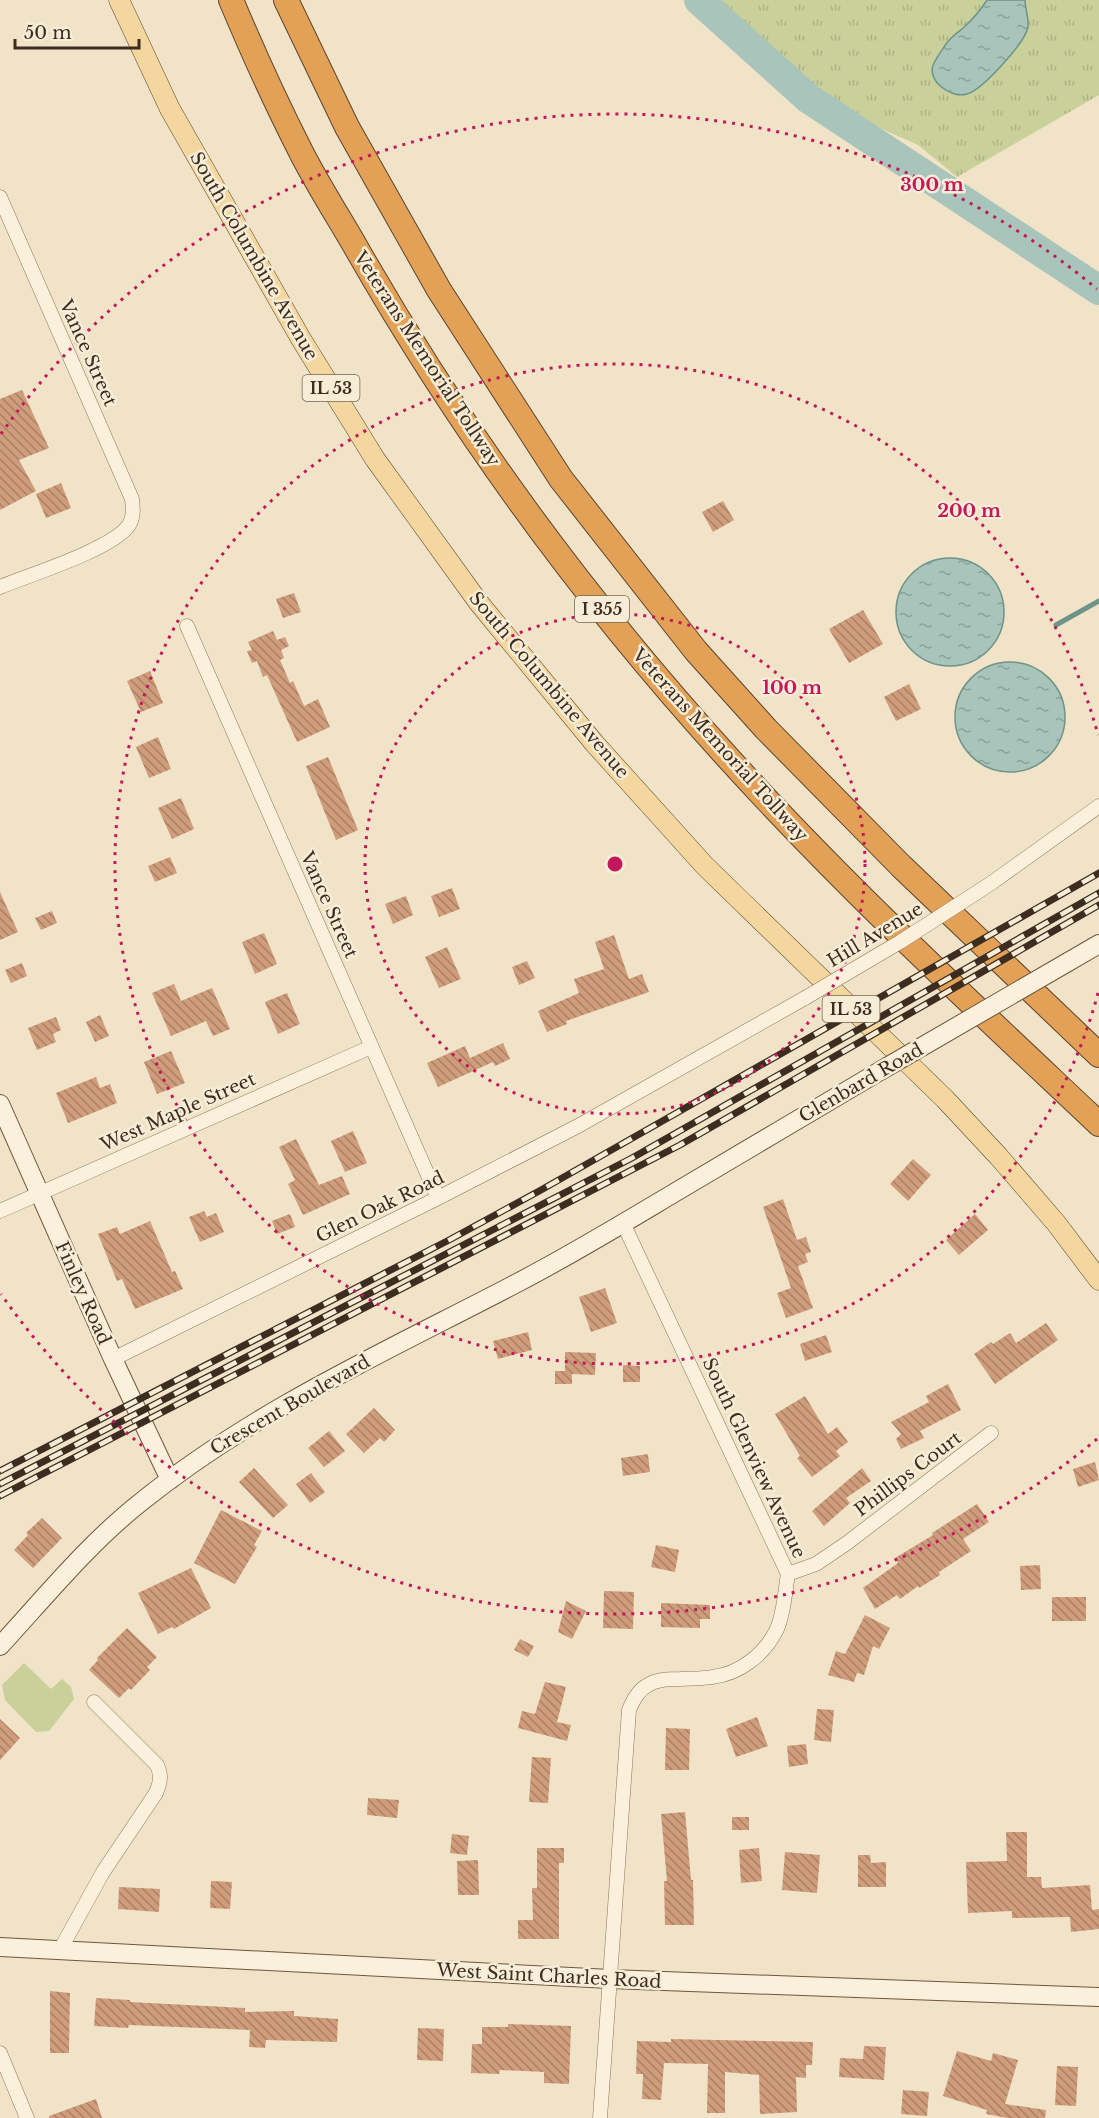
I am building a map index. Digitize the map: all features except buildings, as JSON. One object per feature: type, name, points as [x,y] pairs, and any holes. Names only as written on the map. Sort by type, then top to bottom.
[{"type":"highway","name":"Veterans Memorial Tollway","points":[[231,0],[301,152],[392,310],[478,443],[629,643],[730,761],[862,899],[1099,1124]]},
{"type":"highway","name":"I 355","points":[[286,0],[347,127],[439,290],[561,479],[696,651],[766,729],[901,866],[1099,1055]]},
{"type":"main road","name":"South Columbine Avenue","points":[[119,0],[170,109],[301,339],[375,459],[479,603],[595,744],[705,866],[945,1099],[1056,1223],[1099,1280]]},
{"type":"main road","name":"Glenbard Road","points":[[624,1223],[1099,944]]},
{"type":"main road","name":"Finley Road","points":[[0,1104],[112,1359],[170,1480]]},
{"type":"main road","name":"Crescent Boulevard","points":[[0,1646],[115,1525],[210,1450],[383,1352],[520,1282],[624,1223]]},
{"type":"main road","name":"West Saint Charles Road","points":[[0,1947],[610,1979],[1099,1997]]},
{"type":"street","name":"Vance Street","points":[[0,197],[132,499],[133,509],[129,525],[121,534],[102,546],[0,587]]},
{"type":"street","name":"Vance Street","points":[[187,626],[438,1198]]},
{"type":"street","name":"Hill Avenue","points":[[660,1079],[900,942],[990,884],[1099,806]]},
{"type":"street","name":"West Maple Street","points":[[0,1211],[371,1047]]},
{"type":"street","name":"Glen Oak Road","points":[[112,1359],[438,1198],[578,1126],[660,1079]]},
{"type":"street","name":"South Glenview Avenue","points":[[600,2118],[628,1710],[636,1695],[646,1685],[658,1680],[711,1678],[727,1674],[743,1667],[757,1656],[778,1628],[788,1574],[624,1223]]},
{"type":"street","name":"Phillips Court","points":[[788,1574],[816,1564],[847,1543],[991,1434]]},
{"type":"street","points":[[60,1950],[72,1924],[103,1872],[156,1793],[160,1783],[161,1773],[157,1766],[94,1702]]},
{"type":"street","points":[[0,2053],[27,2118]]},
{"type":"green space","points":[[717,0],[1099,0],[1099,95],[957,177],[918,145],[882,129],[818,91],[762,45]]},
{"type":"green space","points":[[24,1663],[51,1689],[62,1679],[71,1687],[74,1699],[49,1731],[36,1732],[5,1700],[2,1685]]},
{"type":"water","points":[[987,0],[1025,0],[1028,27],[1019,44],[992,75],[974,91],[961,95],[954,94],[936,82],[932,69],[934,63],[948,42],[973,19]]},
{"type":"water","points":[[950,558],[971,562],[988,574],[1000,591],[1004,612],[1000,633],[988,650],[971,662],[950,666],[929,662],[912,650],[900,633],[896,612],[900,591],[912,574],[929,562]]},
{"type":"water","points":[[1010,662],[1031,666],[1049,678],[1061,696],[1065,717],[1061,738],[1049,756],[1031,768],[1010,772],[989,768],[971,756],[959,738],[955,717],[959,696],[971,678],[989,666]]},
{"type":"waterway","points":[[699,0],[809,99],[1099,290]]},
{"type":"waterway","points":[[1056,625],[1099,601]]},
{"type":"railway","points":[[0,1471],[451,1239],[1099,873]]},
{"type":"railway","points":[[0,1484],[632,1158],[1099,893]]},
{"type":"railway","points":[[0,1496],[680,1145],[1099,905]]}]
